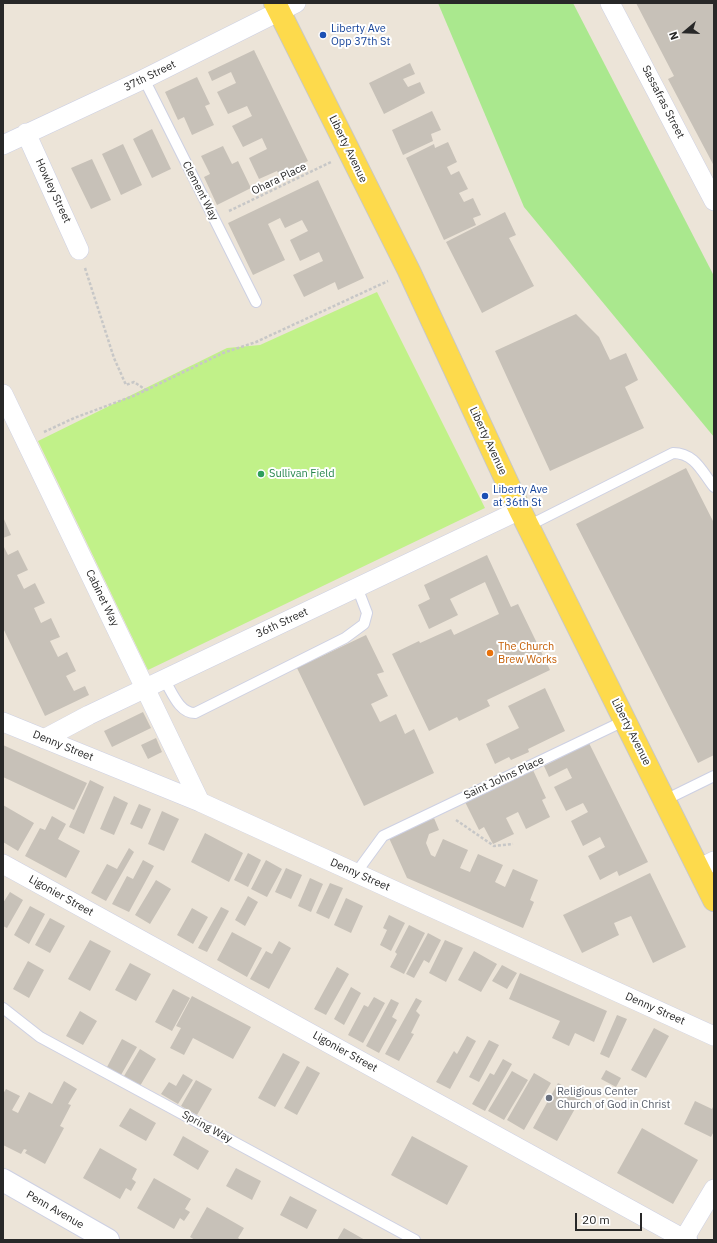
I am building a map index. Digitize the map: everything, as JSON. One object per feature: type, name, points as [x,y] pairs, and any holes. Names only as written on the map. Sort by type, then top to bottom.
[{"type":"main road","name":"Liberty Avenue","points":[[284,6],[350,153],[409,271],[524,518],[665,800],[707,864],[714,900]]},
{"type":"main road","name":"Penn Avenue","points":[[3,1180],[108,1240]]},
{"type":"street","name":"Sassafras Street","points":[[610,3],[714,201]]},
{"type":"street","name":"37th Street","points":[[3,145],[144,79],[284,6]]},
{"type":"street","name":"Howley Street","points":[[26,133],[79,250]]},
{"type":"street","name":"Cabinet Way","points":[[3,394],[200,802]]},
{"type":"street","name":"36th Street","points":[[44,739],[164,679],[357,587],[524,518]]},
{"type":"street","name":"Denny Street","points":[[4,720],[44,739],[200,802],[714,1036]]},
{"type":"street","name":"Ligonier Street","points":[[3,864],[685,1240]]},
{"type":"street","points":[[685,1240],[714,1189]]},
{"type":"lane","name":"Clement Way","points":[[144,79],[256,302]]},
{"type":"lane","points":[[524,518],[673,452],[684,453],[691,457],[714,487]]},
{"type":"lane","points":[[164,679],[182,709],[189,713],[195,713],[345,638],[364,624],[367,613],[357,587]]},
{"type":"lane","name":"Saint Johns Place","points":[[356,873],[383,836],[626,720]]},
{"type":"lane","points":[[665,800],[714,776]]},
{"type":"lane","name":"Spring Way","points":[[3,1008],[40,1037],[415,1240]]},
{"type":"path","name":"Ohara Place","points":[[214,218],[350,153]]},
{"type":"path","points":[[79,250],[114,358],[126,385],[134,382],[146,390]]},
{"type":"path","points":[[37,435],[74,418],[146,390],[223,353],[256,342],[370,289]]},
{"type":"path","points":[[449,805],[455,819],[494,846],[513,844]]},
{"type":"green space","points":[[438,3],[573,3],[714,276],[714,437],[524,207]]},
{"type":"green space","name":"Sullivan Field","points":[[377,292],[485,508],[148,670],[38,441],[227,348],[260,345]]},
{"type":"building","points":[[636,3],[714,3],[714,166],[668,79],[674,76]]},
{"type":"building","points":[[254,50],[308,161],[279,175],[277,171],[259,179],[249,158],[267,149],[262,138],[243,147],[232,126],[252,116],[247,106],[228,114],[217,92],[236,83],[231,72],[212,81],[208,72]]},
{"type":"building","points":[[410,63],[415,74],[403,79],[408,87],[420,82],[425,93],[384,114],[369,83]]},
{"type":"building","points":[[197,77],[210,104],[205,106],[214,125],[192,135],[184,117],[178,120],[165,92]]},
{"type":"building","points":[[432,111],[441,130],[431,134],[433,141],[403,155],[392,130]]},
{"type":"building","points":[[152,129],[171,169],[152,178],[133,139]]},
{"type":"building","points":[[448,142],[457,162],[447,167],[451,175],[459,171],[468,189],[459,193],[464,202],[473,198],[481,215],[473,218],[476,225],[444,240],[406,158],[434,144],[435,148]]},
{"type":"building","points":[[123,144],[142,185],[121,195],[102,154]]},
{"type":"building","points":[[223,146],[232,164],[238,161],[251,188],[217,205],[204,177],[210,174],[201,156]]},
{"type":"building","points":[[92,159],[111,200],[91,209],[71,168]]},
{"type":"building","points":[[318,180],[364,278],[338,290],[335,282],[304,297],[293,275],[323,261],[319,252],[300,261],[290,240],[308,231],[302,220],[285,228],[280,218],[268,224],[285,260],[253,275],[228,223]]},
{"type":"building","points":[[505,212],[516,235],[509,238],[534,286],[482,313],[446,242]]},
{"type":"building","points":[[576,314],[599,337],[610,360],[626,353],[638,380],[625,387],[644,428],[550,471],[495,351]]},
{"type":"building","points":[[686,468],[714,523],[714,755],[698,763],[576,524]]},
{"type":"building","points":[[3,517],[11,535],[3,538]]},
{"type":"building","points":[[3,545],[8,555],[18,550],[28,570],[17,575],[24,589],[35,583],[45,603],[34,608],[41,623],[51,618],[60,637],[50,641],[58,657],[67,652],[76,671],[66,676],[74,691],[85,686],[89,695],[45,716],[3,628]]},
{"type":"building","points":[[487,555],[511,607],[518,604],[550,670],[487,700],[490,706],[459,721],[457,717],[429,731],[392,654],[419,641],[420,643],[451,629],[454,635],[499,614],[485,582],[450,599],[458,615],[429,629],[418,605],[430,599],[424,585]]},
{"type":"building","points":[[366,635],[384,672],[377,674],[388,696],[371,704],[380,722],[396,714],[405,734],[414,729],[434,773],[364,806],[297,668]]},
{"type":"building","points":[[545,688],[565,731],[528,749],[529,752],[511,760],[509,757],[495,764],[486,744],[519,728],[508,706]]},
{"type":"building","points":[[143,712],[151,728],[112,747],[104,731]]},
{"type":"building","points":[[156,738],[162,752],[148,759],[141,745]]},
{"type":"building","points":[[589,743],[648,862],[619,876],[617,871],[600,880],[588,856],[605,847],[600,837],[583,846],[571,821],[588,812],[583,803],[566,811],[554,787],[572,778],[567,768],[549,777],[544,766]]},
{"type":"building","points":[[3,745],[87,783],[74,810],[3,777]]},
{"type":"building","points":[[533,770],[546,798],[542,800],[550,817],[526,829],[518,812],[506,818],[514,834],[493,844],[484,827],[479,830],[465,802]]},
{"type":"building","points":[[90,780],[104,787],[84,834],[69,827]]},
{"type":"building","points":[[114,796],[128,803],[114,835],[100,829]]},
{"type":"building","points":[[139,804],[151,809],[142,829],[130,824]]},
{"type":"building","points":[[3,805],[34,823],[18,851],[3,842]]},
{"type":"building","points":[[162,811],[179,819],[164,851],[148,844]]},
{"type":"building","points":[[52,816],[66,824],[58,839],[80,851],[66,878],[25,856],[40,828],[45,830]]},
{"type":"building","points":[[434,818],[439,830],[429,834],[426,843],[431,855],[435,857],[443,839],[468,850],[460,868],[470,872],[478,854],[503,865],[495,882],[505,887],[513,869],[538,880],[530,900],[534,902],[523,928],[407,878],[389,838]]},
{"type":"building","points":[[205,833],[243,853],[229,882],[191,862]]},
{"type":"building","points":[[129,848],[134,852],[106,901],[91,893],[107,864],[117,869]]},
{"type":"building","points":[[248,853],[261,860],[248,887],[234,880]]},
{"type":"building","points":[[143,860],[154,866],[129,912],[112,904],[127,876],[133,879]]},
{"type":"building","points":[[266,860],[282,869],[267,897],[251,889]]},
{"type":"building","points":[[286,868],[302,875],[291,899],[275,892]]},
{"type":"building","points":[[650,873],[686,947],[653,963],[631,916],[614,923],[619,935],[582,953],[563,915]]},
{"type":"building","points":[[310,878],[323,884],[311,912],[298,906]]},
{"type":"building","points":[[156,880],[171,889],[150,924],[135,915]]},
{"type":"building","points":[[330,883],[343,888],[329,919],[316,913]]},
{"type":"building","points":[[10,892],[23,900],[7,928],[3,926],[3,903]]},
{"type":"building","points":[[248,896],[258,902],[245,926],[235,920]]},
{"type":"building","points":[[346,898],[363,906],[351,933],[334,925]]},
{"type":"building","points":[[30,906],[45,914],[29,944],[14,935]]},
{"type":"building","points":[[221,907],[229,911],[207,952],[198,948]]},
{"type":"building","points":[[192,908],[208,917],[193,944],[177,935]]},
{"type":"building","points":[[389,915],[405,923],[391,951],[380,945],[387,930],[383,928]]},
{"type":"building","points":[[50,918],[65,926],[50,953],[35,945]]},
{"type":"building","points":[[409,925],[425,933],[404,974],[390,967],[397,954],[395,952]]},
{"type":"building","points":[[232,932],[262,948],[247,977],[217,960]]},
{"type":"building","points":[[428,933],[441,940],[429,963],[424,960],[414,978],[406,974]]},
{"type":"building","points":[[90,940],[111,951],[90,991],[68,979]]},
{"type":"building","points":[[445,940],[463,948],[446,982],[429,973]]},
{"type":"building","points":[[279,941],[291,948],[269,989],[250,979],[266,951],[272,954]]},
{"type":"building","points":[[474,951],[497,964],[481,992],[458,980]]},
{"type":"building","points":[[28,961],[44,970],[29,998],[13,989]]},
{"type":"building","points":[[130,963],[151,974],[136,1001],[115,990]]},
{"type":"building","points":[[502,965],[517,973],[507,989],[492,981]]},
{"type":"building","points":[[337,967],[349,974],[326,1015],[314,1009]]},
{"type":"building","points":[[520,973],[607,1011],[594,1042],[575,1033],[569,1046],[552,1038],[560,1021],[509,999]]},
{"type":"building","points":[[351,987],[361,993],[344,1025],[334,1019]]},
{"type":"building","points":[[173,989],[190,998],[172,1031],[155,1022]]},
{"type":"building","points":[[192,996],[251,1027],[233,1059],[193,1038],[184,1055],[170,1048],[181,1028],[176,1026]]},
{"type":"building","points":[[374,997],[385,1003],[363,1043],[348,1035],[364,1005],[368,1007]]},
{"type":"building","points":[[416,998],[422,1001],[416,1011],[420,1015],[411,1033],[414,1034],[399,1061],[385,1054]]},
{"type":"building","points":[[391,999],[399,1003],[392,1017],[397,1020],[379,1053],[366,1046]]},
{"type":"building","points":[[80,1011],[97,1021],[83,1045],[66,1036]]},
{"type":"building","points":[[617,1015],[627,1019],[609,1058],[600,1054]]},
{"type":"building","points":[[654,1028],[669,1036],[646,1078],[631,1070]]},
{"type":"building","points":[[467,1036],[476,1041],[450,1089],[436,1082],[454,1051],[457,1054]]},
{"type":"building","points":[[122,1039],[137,1047],[121,1075],[107,1067]]},
{"type":"building","points":[[489,1040],[499,1045],[479,1082],[469,1077]]},
{"type":"building","points":[[140,1049],[156,1059],[140,1086],[124,1076]]},
{"type":"building","points":[[283,1053],[300,1062],[275,1107],[258,1098]]},
{"type":"building","points":[[503,1059],[512,1064],[485,1111],[472,1104],[490,1073],[494,1075]]},
{"type":"building","points":[[307,1066],[320,1073],[297,1115],[284,1108]]},
{"type":"building","points":[[606,1070],[621,1078],[616,1087],[601,1079]]},
{"type":"building","points":[[512,1071],[528,1080],[504,1120],[488,1111]]},
{"type":"building","points":[[534,1073],[551,1083],[524,1130],[507,1120]]},
{"type":"building","points":[[183,1074],[193,1080],[178,1104],[161,1094],[169,1082],[176,1086]]},
{"type":"building","points":[[196,1080],[212,1089],[197,1115],[181,1106]]},
{"type":"building","points":[[64,1081],[77,1089],[68,1104],[71,1105],[60,1126],[64,1128],[45,1164],[25,1153],[27,1150],[24,1149],[21,1154],[3,1145],[3,1094],[6,1089],[20,1096],[12,1110],[18,1113],[29,1092],[52,1104]]},
{"type":"building","points":[[558,1083],[582,1096],[557,1141],[533,1128]]},
{"type":"building","points":[[695,1101],[712,1109],[714,1105],[714,1131],[711,1137],[684,1124]]},
{"type":"building","points":[[130,1108],[156,1123],[146,1141],[119,1126]]},
{"type":"building","points":[[642,1128],[698,1160],[673,1204],[617,1173]]},
{"type":"building","points":[[183,1136],[209,1151],[198,1170],[173,1155]]},
{"type":"building","points":[[412,1136],[468,1166],[447,1205],[391,1175]]},
{"type":"building","points":[[100,1148],[137,1169],[132,1179],[136,1182],[131,1191],[126,1188],[120,1199],[83,1178]]},
{"type":"building","points":[[236,1168],[261,1181],[252,1200],[226,1186]]},
{"type":"building","points":[[154,1178],[191,1199],[185,1209],[190,1212],[184,1221],[180,1218],[174,1229],[137,1208]]},
{"type":"building","points":[[290,1196],[317,1210],[307,1229],[280,1215]]},
{"type":"building","points":[[207,1207],[244,1228],[238,1238],[241,1240],[195,1240],[190,1237]]},
{"type":"building","points":[[344,1228],[365,1240],[337,1240]]},
{"type":"place","name":"Liberty Ave Opp 37th St","points":[[323,35]]},
{"type":"place","name":"Sullivan Field","points":[[261,474]]},
{"type":"place","name":"Liberty Ave at 36th St","points":[[485,496]]},
{"type":"place","name":"The Church Brew Works","points":[[490,653]]},
{"type":"place","name":"Religious Center Church of God in Christ","points":[[549,1098]]}]
